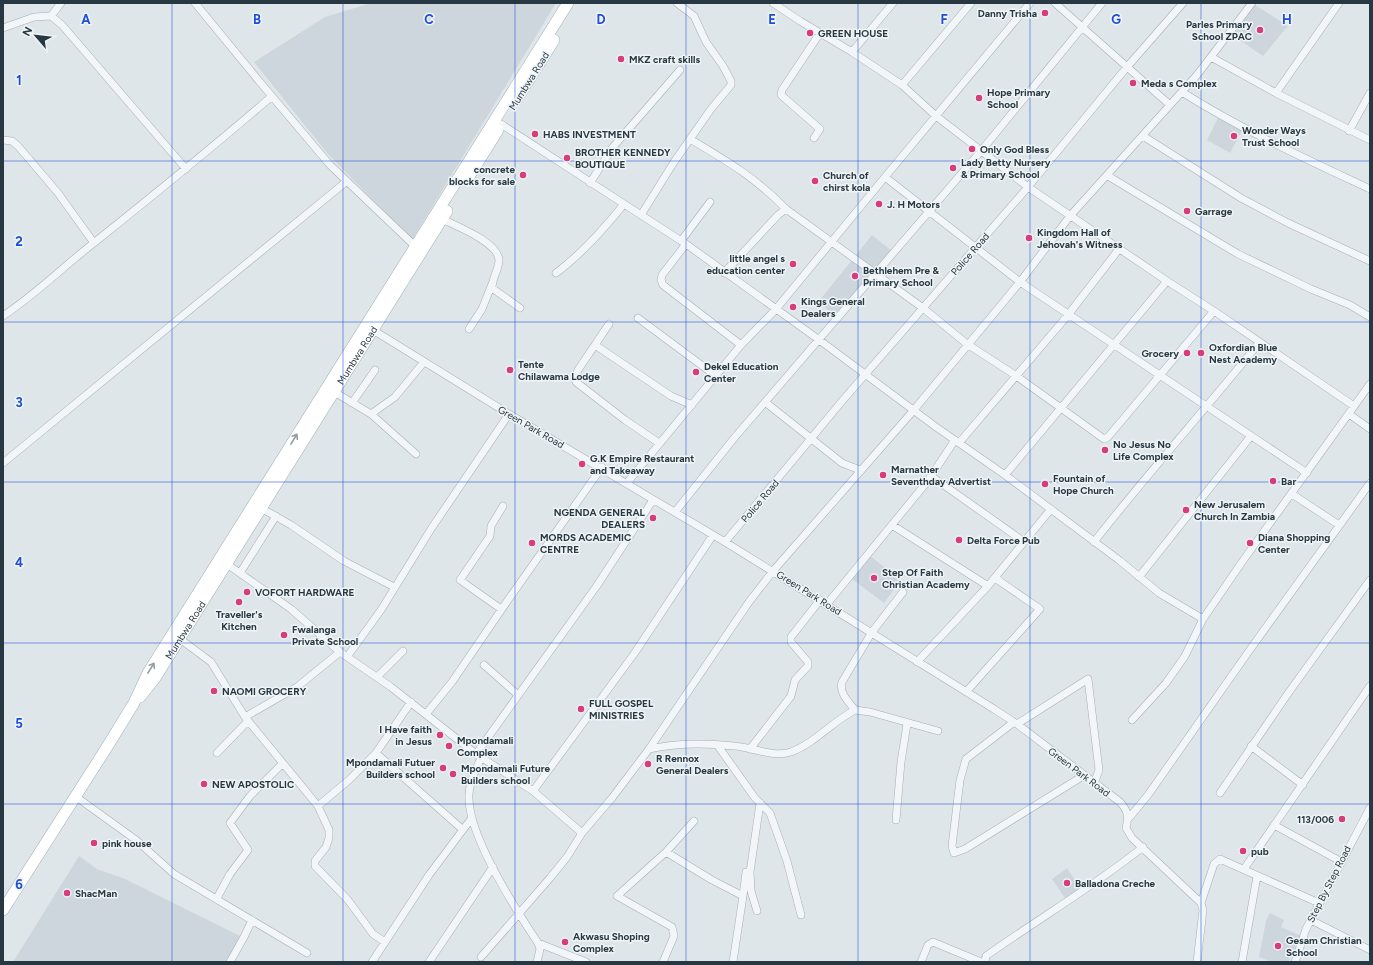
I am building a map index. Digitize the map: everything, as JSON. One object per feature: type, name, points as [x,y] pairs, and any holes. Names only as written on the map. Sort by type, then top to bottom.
[{"type":"main road","name":"Mumbwa Road","points":[[134,703],[151,684],[180,639],[223,561],[261,508],[331,390],[373,330],[418,249],[442,219],[457,188],[501,124],[569,16],[570,3]]},
{"type":"main road","name":"Mumbwa Road","points":[[3,910],[134,703],[144,680],[223,561],[331,390],[570,3]]},
{"type":"street","points":[[51,16],[61,3]]},
{"type":"street","points":[[195,3],[271,96],[347,181],[418,249]]},
{"type":"street","points":[[641,215],[690,139],[711,109],[728,90],[731,81],[723,66],[706,42],[694,16],[678,3]]},
{"type":"street","points":[[773,3],[902,85],[936,116],[1028,187],[1354,406]]},
{"type":"street","points":[[852,52],[894,3]]},
{"type":"street","points":[[902,85],[971,3]]},
{"type":"street","points":[[627,483],[741,345],[776,309],[1030,3]]},
{"type":"street","points":[[1055,3],[1170,105]]},
{"type":"street","points":[[675,512],[818,339],[982,151],[1102,3]]},
{"type":"street","name":"Police Road","points":[[726,542],[865,375],[1028,187],[1127,67],[1183,3]]},
{"type":"street","points":[[1276,93],[1339,3]]},
{"type":"street","points":[[481,957],[563,862],[582,833],[612,798],[649,749],[749,602],[773,571],[860,470],[914,411],[967,344],[1020,282],[1070,216],[1108,176],[1182,92],[1211,57],[1250,4]]},
{"type":"street","points":[[3,28],[34,17],[51,16],[62,25],[186,169]]},
{"type":"street","points":[[814,138],[820,129],[781,95],[782,90],[820,32]]},
{"type":"street","points":[[1211,57],[1276,93],[1349,131],[1370,140]]},
{"type":"street","points":[[590,183],[622,136],[680,70]]},
{"type":"street","points":[[1182,92],[1218,114],[1283,149],[1370,189]]},
{"type":"street","points":[[1349,131],[1370,93]]},
{"type":"street","points":[[3,316],[42,287],[186,169],[271,96]]},
{"type":"street","points":[[501,124],[683,242],[1051,509],[1159,593],[1203,619]]},
{"type":"street","points":[[1143,136],[1241,198],[1288,223],[1370,261]]},
{"type":"street","points":[[690,139],[747,174],[766,188],[786,209],[923,308],[967,344],[1015,375],[1104,439],[1108,437],[1214,311]]},
{"type":"street","points":[[3,140],[12,141],[18,146],[58,193],[94,243]]},
{"type":"street","points":[[1108,176],[1238,254],[1311,289],[1350,305],[1370,317]]},
{"type":"street","points":[[885,177],[1020,282],[1159,377],[1307,473]]},
{"type":"street","points":[[3,463],[347,181]]},
{"type":"street","points":[[710,202],[662,275],[661,280],[663,285],[741,345]]},
{"type":"street","points":[[556,273],[573,260],[595,239],[624,204]]},
{"type":"street","points":[[724,273],[778,215],[786,209]]},
{"type":"street","points":[[442,219],[489,244],[496,251],[499,260],[482,309],[470,329]]},
{"type":"street","points":[[750,749],[791,696],[795,680],[808,666],[808,662],[791,642],[791,637],[892,525],[957,442],[1068,315],[1119,249]]},
{"type":"street","points":[[1005,476],[1059,408],[1167,281]]},
{"type":"street","points":[[492,283],[494,290],[520,308]]},
{"type":"street","points":[[638,318],[716,376]]},
{"type":"street","points":[[609,324],[578,370],[575,378],[576,382],[625,420],[659,443]]},
{"type":"street","name":"Green Park Road","points":[[373,330],[509,414],[726,542],[1016,723],[1083,776],[1120,802],[1126,810],[1129,818],[1126,828],[1132,838],[1201,903]]},
{"type":"street","points":[[1094,542],[1138,486],[1207,408],[1259,343]]},
{"type":"street","points":[[595,345],[671,396],[692,405]]},
{"type":"street","points":[[371,414],[395,397],[424,362]]},
{"type":"street","points":[[352,403],[375,370]]},
{"type":"street","points":[[1132,720],[1166,683],[1178,667],[1203,619],[1242,562],[1370,384]]},
{"type":"street","points":[[331,390],[371,414],[416,454]]},
{"type":"street","points":[[765,402],[811,440],[842,463],[860,470]]},
{"type":"street","points":[[347,657],[431,528],[509,414]]},
{"type":"street","points":[[1348,414],[1370,429]]},
{"type":"street","points":[[1139,577],[1251,436]]},
{"type":"street","points":[[426,714],[452,682],[501,609],[602,468]]},
{"type":"street","points":[[931,476],[1024,540]]},
{"type":"street","points":[[1129,818],[1148,795],[1244,657],[1370,483]]},
{"type":"street","points":[[1292,494],[1339,525]]},
{"type":"street","points":[[537,962],[540,949],[538,943],[518,913],[493,867],[471,819],[469,795],[471,782],[478,756],[518,695],[596,588],[653,500]]},
{"type":"street","points":[[501,609],[460,580],[490,536],[491,526],[503,506]]},
{"type":"street","points":[[261,508],[276,516],[344,561],[394,587]]},
{"type":"street","points":[[918,662],[995,578],[1024,540],[1051,509]]},
{"type":"street","points":[[240,573],[276,516]]},
{"type":"street","points":[[892,525],[988,586]]},
{"type":"street","points":[[534,791],[634,654],[713,535]]},
{"type":"street","points":[[223,561],[291,609],[340,652],[378,677],[478,756],[534,791],[582,833]]},
{"type":"street","points":[[966,692],[1040,609],[995,578]]},
{"type":"street","points":[[1220,793],[1251,746],[1370,580]]},
{"type":"street","points":[[855,710],[841,689],[842,682],[872,632],[903,592]]},
{"type":"street","points":[[180,639],[211,662],[246,719],[318,806],[329,830],[329,838],[326,846],[315,861],[316,866],[348,900],[373,934],[384,942]]},
{"type":"street","points":[[378,677],[403,651]]},
{"type":"street","points":[[217,753],[246,719],[297,687],[340,652]]},
{"type":"street","points":[[484,665],[518,695]]},
{"type":"street","points":[[1083,776],[965,849],[954,854],[952,846],[960,780],[966,759],[1016,723],[1088,679],[1099,770],[1094,784]]},
{"type":"street","points":[[1244,869],[1370,686]]},
{"type":"street","points":[[318,806],[350,780],[376,753],[411,702]]},
{"type":"street","points":[[649,749],[668,746],[734,746],[772,753],[791,752],[855,710],[870,712],[907,724],[938,731]]},
{"type":"street","points":[[896,820],[901,762],[907,724]]},
{"type":"street","points":[[718,746],[760,803],[770,813],[787,861],[801,915]]},
{"type":"street","points":[[1251,746],[1303,785]]},
{"type":"street","points":[[376,753],[462,829]]},
{"type":"street","points":[[217,898],[230,874],[248,850],[230,822],[250,796],[282,764]]},
{"type":"street","points":[[75,796],[136,840],[174,874],[217,898],[307,953]]},
{"type":"street","points":[[757,911],[751,891],[750,872],[760,803]]},
{"type":"street","name":"Step By Step Road","points":[[1296,962],[1300,945],[1310,920],[1370,808]]},
{"type":"street","points":[[372,962],[429,875],[471,819]]},
{"type":"street","points":[[662,962],[674,936],[672,927],[617,896],[666,852],[694,821]]},
{"type":"street","points":[[1274,825],[1340,862]]},
{"type":"street","points":[[734,962],[751,842]]},
{"type":"street","points":[[985,962],[986,956],[1121,865],[1143,847]]},
{"type":"street","points":[[666,852],[712,880],[743,896]]},
{"type":"street","points":[[1197,962],[1203,910],[1201,903],[1217,860],[1222,860],[1244,869],[1319,903]]},
{"type":"street","points":[[429,962],[493,867]]},
{"type":"street","points":[[1242,962],[1257,876]]},
{"type":"street","points":[[230,962],[244,938],[252,920]]},
{"type":"street","points":[[1310,920],[1370,950]]},
{"type":"street","points":[[921,962],[928,945],[933,942],[981,962]]},
{"type":"street","points":[[538,943],[586,962]]},
{"type":"shaded area","points":[[371,3],[556,3],[412,240],[328,154],[254,62],[325,17]]},
{"type":"shaded area","name":"Parles Primary School ZPAC","points":[[1255,5],[1288,26],[1263,56],[1232,35]]},
{"type":"shaded area","points":[[1219,116],[1243,129],[1230,153],[1207,140]]},
{"type":"shaded area","name":"Bethlehem Pre & Primary School","points":[[872,235],[892,251],[835,317],[819,301]]},
{"type":"shaded area","points":[[870,556],[901,580],[884,603],[852,579]]},
{"type":"shaded area","points":[[79,856],[97,869],[125,879],[242,937],[226,962],[13,962]]},
{"type":"shaded area","points":[[1067,868],[1080,888],[1065,898],[1052,879]]},
{"type":"shaded area","points":[[1270,913],[1284,920],[1281,927],[1301,936],[1288,962],[1272,962],[1259,957],[1266,921]]},
{"type":"place","name":"Danny Trisha","points":[[1045,13]]},
{"type":"place","name":"Parles Primary School ZPAC","points":[[1260,30]]},
{"type":"place","name":"GREEN HOUSE","points":[[810,33]]},
{"type":"place","name":"MKZ craft skills","points":[[621,59]]},
{"type":"place","name":"Meda s Complex","points":[[1133,83]]},
{"type":"place","name":"Hope Primary School","points":[[979,98]]},
{"type":"place","name":"HABS INVESTMENT","points":[[535,134]]},
{"type":"place","name":"Wonder Ways Trust School","points":[[1234,136]]},
{"type":"place","name":"Only God Bless","points":[[972,149]]},
{"type":"place","name":"BROTHER KENNEDY BOUTIQUE","points":[[567,158]]},
{"type":"place","name":"Lady Betty Nursery & Primary School","points":[[953,168]]},
{"type":"place","name":"concrete blocks for sale","points":[[523,175]]},
{"type":"place","name":"Church of chirst kola","points":[[815,181]]},
{"type":"place","name":"J. H Motors","points":[[879,204]]},
{"type":"place","name":"Garrage","points":[[1187,211]]},
{"type":"place","name":"Kingdom Hall of Jehovah's Witness","points":[[1029,238]]},
{"type":"place","name":"little angel s education center","points":[[793,264]]},
{"type":"place","name":"Bethlehem Pre & Primary School","points":[[855,276]]},
{"type":"place","name":"Kings General Dealers","points":[[793,307]]},
{"type":"place","name":"Grocery","points":[[1187,353]]},
{"type":"place","name":"Oxfordian Blue Nest Academy","points":[[1201,353]]},
{"type":"place","name":"Tente Chilawama Lodge","points":[[510,370]]},
{"type":"place","name":"Dekel Education Center","points":[[696,372]]},
{"type":"place","name":"No Jesus No Life Complex","points":[[1105,450]]},
{"type":"place","name":"G.K Empire Restaurant and Takeaway","points":[[582,464]]},
{"type":"place","name":"Marnather Seventhday Advertist","points":[[883,475]]},
{"type":"place","name":"Bar","points":[[1273,481]]},
{"type":"place","name":"Fountain of Hope Church","points":[[1045,484]]},
{"type":"place","name":"New Jerusalem Church In Zambia","points":[[1186,510]]},
{"type":"place","name":"NGENDA GENERAL DEALERS","points":[[653,518]]},
{"type":"place","name":"Delta Force Pub","points":[[959,540]]},
{"type":"place","name":"MORDS ACADEMIC CENTRE","points":[[532,543]]},
{"type":"place","name":"Diana Shopping Center","points":[[1250,543]]},
{"type":"place","name":"Step Of Faith Christian Academy","points":[[874,578]]},
{"type":"place","name":"VOFORT HARDWARE","points":[[247,592]]},
{"type":"place","name":"Traveller's Kitchen","points":[[239,602]]},
{"type":"place","name":"Fwalanga Private School","points":[[284,635]]},
{"type":"place","name":"NAOMI GROCERY","points":[[214,691]]},
{"type":"place","name":"FULL GOSPEL MINISTRIES","points":[[581,709]]},
{"type":"place","name":"I Have faith in Jesus","points":[[440,735]]},
{"type":"place","name":"Mpondamali Complex","points":[[449,746]]},
{"type":"place","name":"R Rennox General Dealers","points":[[648,764]]},
{"type":"place","name":"Mpondamali Futuer Builders school","points":[[443,768]]},
{"type":"place","name":"Mpondamali Future Builders school","points":[[453,774]]},
{"type":"place","name":"NEW APOSTOLIC","points":[[204,784]]},
{"type":"place","name":"113/006","points":[[1342,819]]},
{"type":"place","name":"pink house","points":[[94,843]]},
{"type":"place","name":"pub","points":[[1243,851]]},
{"type":"place","name":"Balladona Creche","points":[[1067,883]]},
{"type":"place","name":"ShacMan","points":[[67,893]]},
{"type":"place","name":"Akwasu Shoping Complex","points":[[565,942]]},
{"type":"place","name":"Gesam Christian School","points":[[1278,946]]}]
